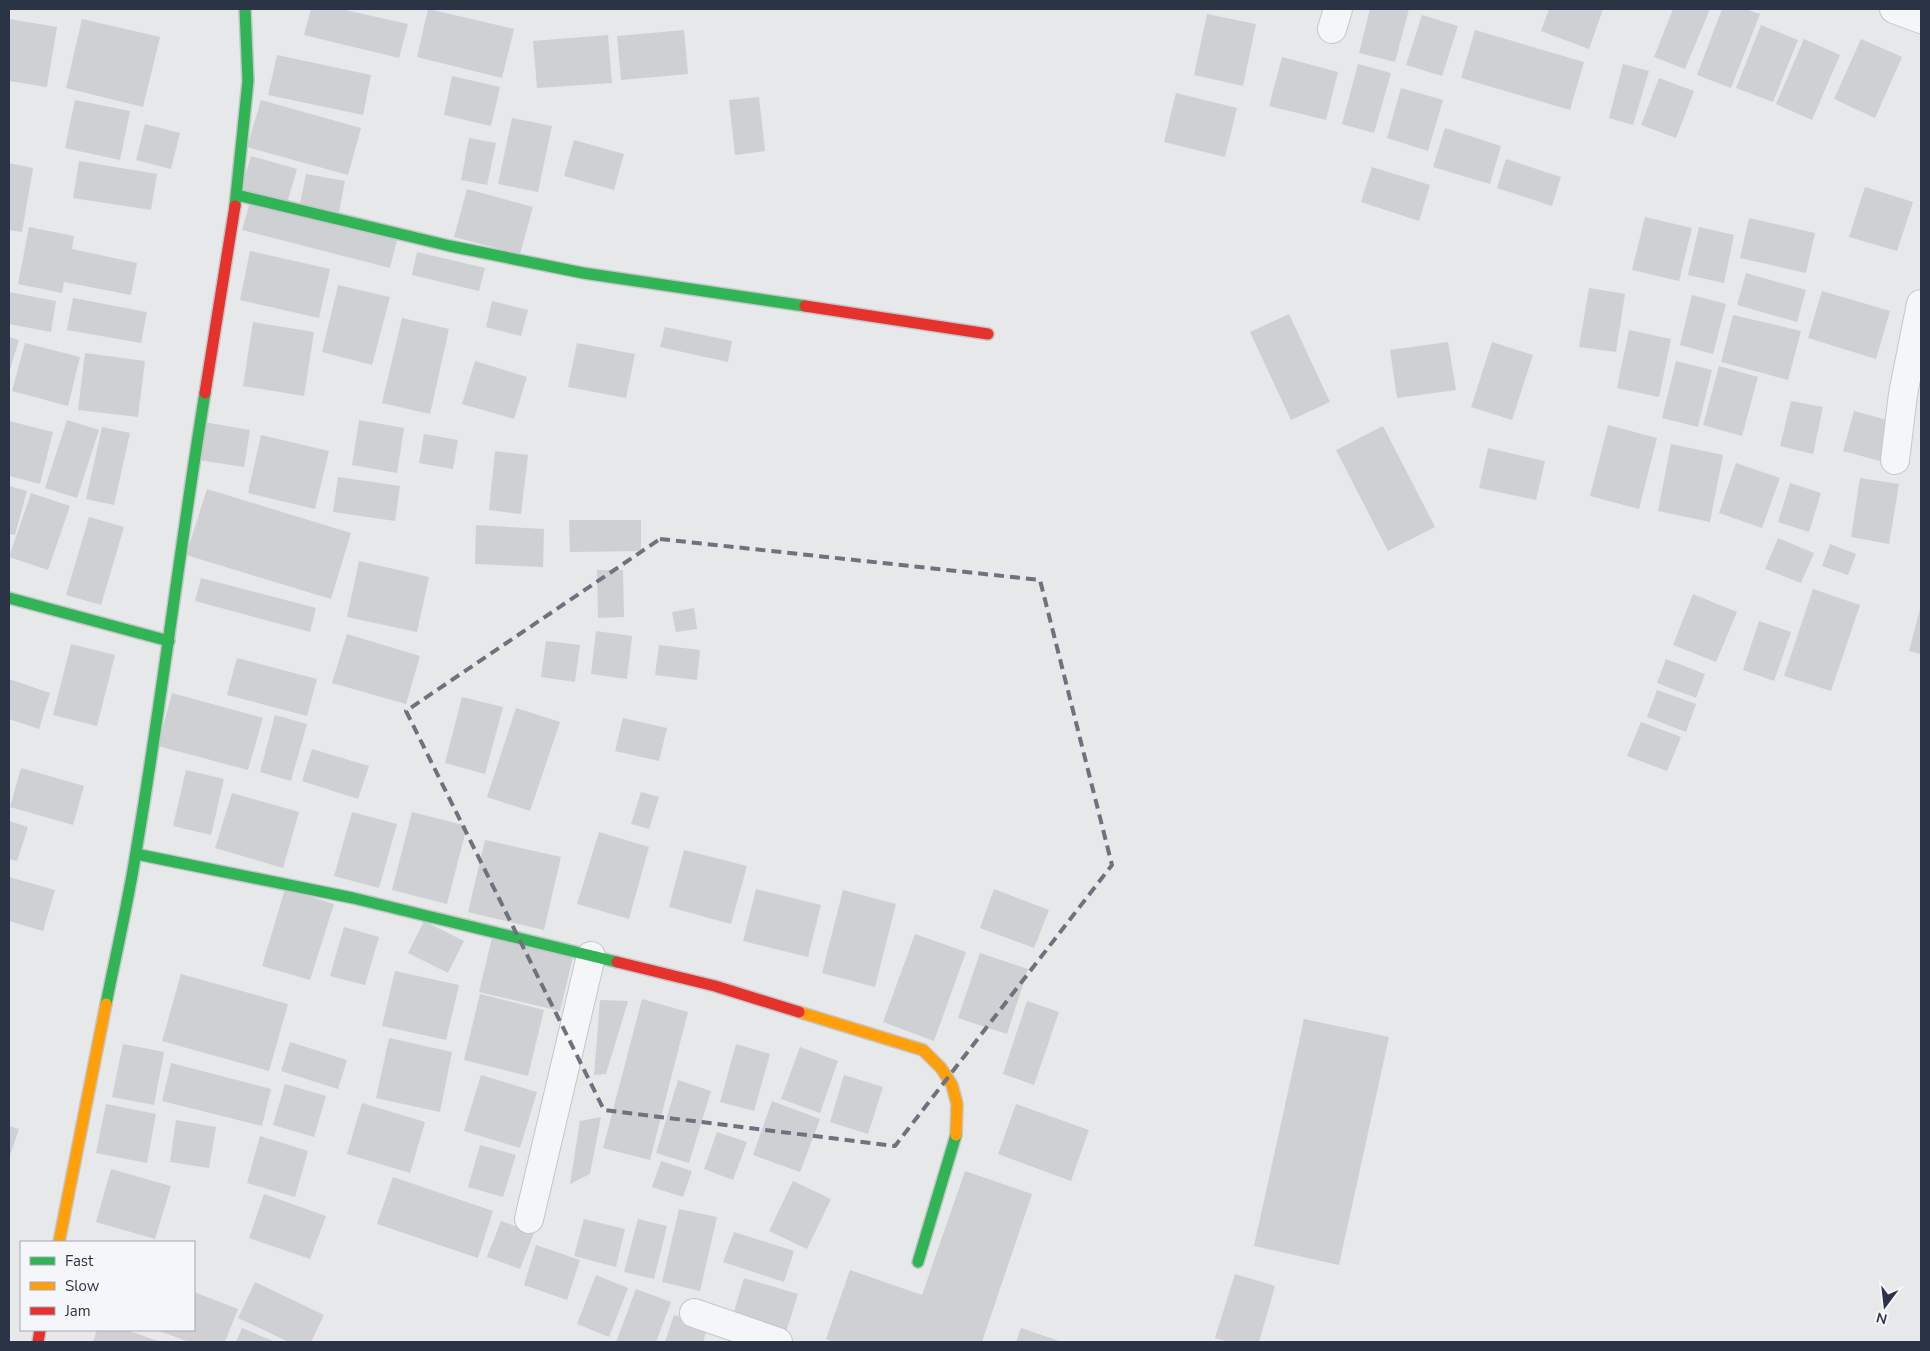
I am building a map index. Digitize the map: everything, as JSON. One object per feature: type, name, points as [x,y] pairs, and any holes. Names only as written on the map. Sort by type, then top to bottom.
[{"type":"street","points":[[59,1241],[136,854],[169,641],[181,538],[237,195],[248,81],[245,9]]},
{"type":"street","points":[[1894,9],[1921,20]]},
{"type":"street","points":[[237,195],[450,246],[583,273],[988,334]]},
{"type":"street","points":[[1895,460],[1903,394],[1921,304]]},
{"type":"street","points":[[9,598],[169,641]]},
{"type":"street","points":[[136,854],[353,898],[715,986],[924,1050],[944,1068],[953,1087],[958,1106],[958,1129],[918,1262]]},
{"type":"street","points":[[529,1219],[592,956]]},
{"type":"street","points":[[694,1313],[778,1342]]},
{"type":"highlighted area","points":[[660,539],[1040,580],[1112,865],[895,1146],[604,1110],[406,711]]},
{"type":"building","points":[[311,9],[341,9],[408,24],[399,58],[304,35]]},
{"type":"building","points":[[428,9],[514,29],[502,78],[417,57]]},
{"type":"building","points":[[1370,9],[1409,9],[1395,62],[1359,53]]},
{"type":"building","points":[[1549,9],[1603,9],[1589,49],[1541,31]]},
{"type":"building","points":[[1673,9],[1710,9],[1685,69],[1654,57]]},
{"type":"building","points":[[1722,9],[1745,9],[1760,14],[1731,88],[1697,75]]},
{"type":"building","points":[[1207,14],[1256,24],[1243,86],[1194,75]]},
{"type":"building","points":[[1422,15],[1458,26],[1442,76],[1406,65]]},
{"type":"building","points":[[9,19],[57,27],[47,87],[9,81]]},
{"type":"building","points":[[82,19],[160,37],[143,107],[66,88]]},
{"type":"building","points":[[1761,25],[1798,40],[1773,102],[1736,88]]},
{"type":"building","points":[[684,30],[688,74],[621,80],[617,36]]},
{"type":"building","points":[[1475,30],[1584,62],[1570,110],[1461,78]]},
{"type":"building","points":[[608,35],[612,83],[537,88],[533,41]]},
{"type":"building","points":[[1804,39],[1840,55],[1812,120],[1776,104]]},
{"type":"building","points":[[1861,39],[1902,57],[1875,118],[1834,99]]},
{"type":"building","points":[[277,55],[371,75],[363,115],[268,95]]},
{"type":"building","points":[[1282,57],[1338,72],[1326,120],[1269,106]]},
{"type":"building","points":[[1358,64],[1391,73],[1374,133],[1342,124]]},
{"type":"building","points":[[1623,64],[1649,71],[1633,125],[1609,118]]},
{"type":"building","points":[[452,76],[500,87],[491,126],[444,115]]},
{"type":"building","points":[[1659,78],[1694,91],[1676,138],[1641,125]]},
{"type":"building","points":[[1401,88],[1443,100],[1428,151],[1387,138]]},
{"type":"building","points":[[1176,93],[1237,108],[1225,157],[1164,142]]},
{"type":"building","points":[[759,97],[765,151],[735,155],[729,100]]},
{"type":"building","points":[[75,100],[130,111],[120,160],[65,148]]},
{"type":"building","points":[[261,100],[361,128],[348,175],[247,147]]},
{"type":"building","points":[[512,118],[552,126],[538,192],[498,184]]},
{"type":"building","points":[[145,124],[180,133],[171,169],[136,160]]},
{"type":"building","points":[[1445,128],[1501,146],[1490,184],[1433,167]]},
{"type":"building","points":[[469,138],[496,143],[487,185],[461,180]]},
{"type":"building","points":[[574,140],[624,154],[614,190],[564,176]]},
{"type":"building","points":[[251,156],[297,169],[287,203],[241,189]]},
{"type":"building","points":[[1506,159],[1561,177],[1552,206],[1497,188]]},
{"type":"building","points":[[79,161],[157,174],[151,210],[73,198]]},
{"type":"building","points":[[9,163],[33,168],[22,232],[9,230]]},
{"type":"building","points":[[1372,167],[1430,185],[1419,221],[1361,202]]},
{"type":"building","points":[[306,174],[345,181],[339,212],[300,204]]},
{"type":"building","points":[[1865,187],[1913,202],[1897,251],[1849,237]]},
{"type":"building","points":[[467,189],[533,207],[520,254],[454,237]]},
{"type":"building","points":[[250,202],[397,240],[390,268],[242,230]]},
{"type":"building","points":[[1645,217],[1692,228],[1679,281],[1632,270]]},
{"type":"building","points":[[1749,218],[1815,233],[1806,273],[1740,258]]},
{"type":"building","points":[[29,227],[74,236],[72,249],[137,263],[131,295],[64,282],[62,293],[18,284]]},
{"type":"building","points":[[1699,227],[1734,235],[1724,283],[1688,275]]},
{"type":"building","points":[[250,251],[330,269],[319,318],[240,300]]},
{"type":"building","points":[[417,252],[485,268],[479,291],[412,275]]},
{"type":"building","points":[[1746,273],[1806,290],[1797,322],[1737,305]]},
{"type":"building","points":[[338,285],[390,297],[372,365],[322,352]]},
{"type":"building","points":[[1589,288],[1625,294],[1616,352],[1579,347]]},
{"type":"building","points":[[1822,291],[1890,311],[1876,359],[1808,338]]},
{"type":"building","points":[[9,292],[56,301],[51,332],[9,324]]},
{"type":"building","points":[[1692,295],[1726,304],[1713,354],[1680,345]]},
{"type":"building","points":[[73,298],[147,312],[141,343],[67,330]]},
{"type":"building","points":[[492,301],[528,310],[521,336],[486,327]]},
{"type":"building","points":[[1289,314],[1330,402],[1291,420],[1250,332]]},
{"type":"building","points":[[1733,315],[1801,331],[1788,380],[1721,362]]},
{"type":"building","points":[[402,318],[449,329],[430,414],[382,403]]},
{"type":"building","points":[[253,322],[314,332],[304,396],[243,386]]},
{"type":"building","points":[[665,327],[732,341],[728,362],[660,347]]},
{"type":"building","points":[[1629,330],[1671,339],[1659,397],[1617,388]]},
{"type":"building","points":[[9,337],[19,340],[9,373]]},
{"type":"building","points":[[1448,342],[1456,390],[1397,398],[1390,350]]},
{"type":"building","points":[[1492,342],[1533,355],[1512,420],[1471,407]]},
{"type":"building","points":[[25,343],[80,357],[68,406],[12,391]]},
{"type":"building","points":[[577,343],[635,354],[626,398],[568,387]]},
{"type":"building","points":[[85,353],[145,361],[138,417],[78,410]]},
{"type":"building","points":[[475,361],[527,377],[514,419],[462,404]]},
{"type":"building","points":[[1676,361],[1712,370],[1698,427],[1662,418]]},
{"type":"building","points":[[1719,366],[1758,377],[1742,436],[1703,425]]},
{"type":"building","points":[[1791,401],[1823,407],[1813,454],[1780,446]]},
{"type":"building","points":[[1854,411],[1891,421],[1880,461],[1843,451]]},
{"type":"building","points":[[67,420],[99,430],[77,498],[45,488]]},
{"type":"building","points":[[359,420],[404,428],[397,473],[352,465]]},
{"type":"building","points":[[9,421],[53,432],[40,484],[9,476]]},
{"type":"building","points":[[204,422],[250,430],[244,467],[198,460]]},
{"type":"building","points":[[1608,425],[1657,438],[1639,509],[1590,496]]},
{"type":"building","points":[[1383,426],[1435,527],[1388,551],[1336,450]]},
{"type":"building","points":[[102,427],[130,433],[114,505],[86,499]]},
{"type":"building","points":[[424,434],[458,440],[453,469],[419,463]]},
{"type":"building","points":[[261,435],[329,451],[315,509],[248,493]]},
{"type":"building","points":[[1671,444],[1723,455],[1710,522],[1658,511]]},
{"type":"building","points":[[1488,448],[1545,461],[1536,500],[1479,488]]},
{"type":"building","points":[[495,451],[528,455],[521,514],[489,510]]},
{"type":"building","points":[[1736,463],[1780,478],[1762,528],[1719,513]]},
{"type":"building","points":[[338,477],[400,486],[395,521],[333,512]]},
{"type":"building","points":[[1860,478],[1899,484],[1889,544],[1851,537]]},
{"type":"building","points":[[1790,483],[1821,493],[1809,532],[1778,522]]},
{"type":"building","points":[[9,486],[27,491],[15,535],[9,534]]},
{"type":"building","points":[[207,489],[351,533],[331,599],[186,555]]},
{"type":"building","points":[[31,493],[70,506],[48,570],[9,557]]},
{"type":"building","points":[[89,517],[124,527],[101,605],[66,595]]},
{"type":"building","points":[[569,520],[641,520],[641,551],[570,552]]},
{"type":"building","points":[[476,525],[544,529],[543,567],[475,564]]},
{"type":"building","points":[[1778,538],[1814,553],[1801,583],[1765,569]]},
{"type":"building","points":[[1830,544],[1856,554],[1848,575],[1822,566]]},
{"type":"building","points":[[359,561],[429,577],[417,632],[347,617]]},
{"type":"building","points":[[597,570],[623,570],[624,617],[598,618]]},
{"type":"building","points":[[201,578],[316,608],[310,632],[195,601]]},
{"type":"building","points":[[1813,589],[1860,605],[1831,691],[1784,676]]},
{"type":"building","points":[[1693,594],[1737,612],[1716,662],[1673,645]]},
{"type":"building","points":[[1921,605],[1921,654],[1909,651]]},
{"type":"building","points":[[694,608],[697,629],[676,632],[672,612]]},
{"type":"building","points":[[1759,621],[1791,632],[1774,681],[1743,670]]},
{"type":"building","points":[[596,631],[632,636],[627,679],[591,674]]},
{"type":"building","points":[[347,634],[420,656],[406,704],[332,683]]},
{"type":"building","points":[[546,641],[580,645],[575,682],[541,677]]},
{"type":"building","points":[[71,644],[115,655],[97,726],[53,715]]},
{"type":"building","points":[[659,645],[700,650],[697,680],[655,675]]},
{"type":"building","points":[[237,658],[317,679],[307,716],[227,695]]},
{"type":"building","points":[[1666,659],[1705,674],[1696,698],[1657,683]]},
{"type":"building","points":[[9,679],[50,693],[39,729],[9,719]]},
{"type":"building","points":[[1657,690],[1696,704],[1686,732],[1647,717]]},
{"type":"building","points":[[172,693],[263,718],[248,770],[158,746]]},
{"type":"building","points":[[462,697],[503,707],[485,774],[445,763]]},
{"type":"building","points":[[516,708],[560,722],[530,811],[487,797]]},
{"type":"building","points":[[275,715],[307,724],[291,781],[260,772]]},
{"type":"building","points":[[623,718],[667,728],[659,761],[615,751]]},
{"type":"building","points":[[1641,722],[1681,737],[1667,771],[1627,756]]},
{"type":"building","points":[[312,749],[369,766],[358,799],[302,781]]},
{"type":"building","points":[[21,768],[84,786],[73,825],[10,807]]},
{"type":"building","points":[[186,770],[224,779],[211,835],[173,826]]},
{"type":"building","points":[[641,792],[659,797],[649,829],[631,824]]},
{"type":"building","points":[[232,793],[299,812],[283,868],[215,848]]},
{"type":"building","points":[[352,812],[397,824],[379,888],[334,876]]},
{"type":"building","points":[[412,812],[467,826],[447,904],[392,890]]},
{"type":"building","points":[[9,821],[28,827],[17,861],[9,859]]},
{"type":"building","points":[[599,832],[649,847],[629,919],[577,904]]},
{"type":"building","points":[[485,840],[561,857],[544,930],[468,912]]},
{"type":"building","points":[[684,850],[747,866],[731,924],[669,907]]},
{"type":"building","points":[[9,877],[55,890],[43,931],[9,921]]},
{"type":"building","points":[[285,889],[334,904],[310,980],[262,966]]},
{"type":"building","points":[[756,889],[821,905],[808,957],[743,941]]},
{"type":"building","points":[[994,889],[1049,910],[1034,948],[980,928]]},
{"type":"building","points":[[843,890],[896,904],[875,987],[822,973]]},
{"type":"building","points":[[424,921],[464,941],[448,973],[408,953]]},
{"type":"building","points":[[344,927],[379,937],[365,985],[330,976]]},
{"type":"building","points":[[915,934],[966,952],[934,1041],[883,1022]]},
{"type":"building","points":[[492,938],[573,957],[560,1011],[479,992]]},
{"type":"building","points":[[980,953],[1028,969],[1007,1034],[958,1018]]},
{"type":"building","points":[[395,971],[459,985],[446,1040],[382,1026]]},
{"type":"building","points":[[181,974],[288,1004],[269,1071],[162,1041]]},
{"type":"building","points":[[480,994],[544,1010],[528,1076],[464,1060]]},
{"type":"building","points":[[642,999],[688,1012],[650,1160],[603,1148]]},
{"type":"building","points":[[600,1000],[628,1001],[606,1074],[594,1075]]},
{"type":"building","points":[[1027,1001],[1059,1012],[1034,1085],[1003,1074]]},
{"type":"building","points":[[1304,1019],[1389,1037],[1339,1265],[1254,1246]]},
{"type":"building","points":[[389,1038],[452,1052],[440,1112],[376,1098]]},
{"type":"building","points":[[290,1042],[347,1060],[338,1089],[281,1071]]},
{"type":"building","points":[[123,1044],[164,1052],[154,1105],[112,1097]]},
{"type":"building","points":[[736,1044],[770,1054],[754,1111],[720,1102]]},
{"type":"building","points":[[800,1047],[838,1061],[820,1113],[781,1099]]},
{"type":"building","points":[[171,1063],[271,1089],[262,1126],[162,1101]]},
{"type":"building","points":[[481,1075],[537,1092],[520,1148],[464,1131]]},
{"type":"building","points":[[844,1075],[883,1087],[868,1134],[830,1122]]},
{"type":"building","points":[[678,1080],[711,1091],[689,1163],[656,1153]]},
{"type":"building","points":[[285,1084],[326,1096],[314,1137],[273,1125]]},
{"type":"building","points":[[772,1101],[820,1119],[800,1172],[753,1155]]},
{"type":"building","points":[[362,1103],[425,1122],[410,1173],[347,1154]]},
{"type":"building","points":[[106,1104],[156,1114],[147,1163],[96,1153]]},
{"type":"building","points":[[1016,1104],[1089,1130],[1071,1181],[998,1154]]},
{"type":"building","points":[[601,1117],[590,1174],[570,1184],[580,1121]]},
{"type":"building","points":[[176,1120],[216,1127],[209,1168],[170,1162]]},
{"type":"building","points":[[9,1126],[19,1129],[9,1158]]},
{"type":"building","points":[[717,1132],[747,1142],[733,1180],[704,1169]]},
{"type":"building","points":[[260,1136],[308,1151],[295,1197],[247,1183]]},
{"type":"building","points":[[480,1145],[516,1155],[503,1197],[468,1187]]},
{"type":"building","points":[[661,1161],[692,1171],[683,1197],[652,1187]]},
{"type":"building","points":[[111,1169],[171,1186],[155,1239],[96,1222]]},
{"type":"building","points":[[965,1171],[1032,1194],[982,1342],[835,1342],[826,1339],[850,1270],[922,1295]]},
{"type":"building","points":[[393,1177],[493,1211],[478,1258],[377,1224]]},
{"type":"building","points":[[793,1181],[831,1199],[807,1249],[769,1231]]},
{"type":"building","points":[[264,1194],[326,1216],[310,1259],[249,1238]]},
{"type":"building","points":[[679,1209],[717,1217],[700,1291],[662,1282]]},
{"type":"building","points":[[584,1219],[625,1229],[616,1267],[574,1256]]},
{"type":"building","points":[[638,1219],[667,1226],[654,1279],[624,1272]]},
{"type":"building","points":[[501,1221],[534,1233],[520,1269],[487,1257]]},
{"type":"building","points":[[734,1232],[794,1251],[784,1282],[723,1262]]},
{"type":"building","points":[[536,1245],[580,1260],[567,1300],[524,1285]]},
{"type":"building","points":[[1235,1274],[1275,1286],[1259,1342],[1229,1342],[1215,1338]]},
{"type":"building","points":[[596,1275],[628,1288],[609,1337],[577,1324]]},
{"type":"building","points":[[744,1278],[798,1294],[786,1332],[733,1315]]},
{"type":"building","points":[[255,1282],[324,1315],[311,1342],[289,1342],[238,1318]]},
{"type":"building","points":[[636,1289],[671,1302],[656,1342],[616,1342]]},
{"type":"building","points":[[195,1292],[238,1309],[225,1342],[189,1342],[160,1331],[195,1331]]},
{"type":"building","points":[[674,1315],[708,1325],[703,1342],[665,1342]]},
{"type":"building","points":[[242,1328],[275,1342],[236,1342]]},
{"type":"building","points":[[1021,1328],[1062,1342],[1016,1342]]},
{"type":"building","points":[[97,1331],[129,1331],[161,1342],[93,1342]]},
{"type":"traffic: fast","points":[[235,206],[248,81],[245,9]]},
{"type":"traffic: fast","points":[[237,195],[450,246],[583,273],[805,306]]},
{"type":"traffic: fast","points":[[106,1004],[129,890],[145,795],[205,393]]},
{"type":"traffic: fast","points":[[9,598],[169,641]]},
{"type":"traffic: fast","points":[[136,854],[353,898],[617,962]]},
{"type":"traffic: fast","points":[[918,1262],[956,1135]]},
{"type":"traffic: slow","points":[[59,1241],[106,1004]]},
{"type":"traffic: slow","points":[[799,1012],[923,1050],[941,1068],[952,1085],[957,1104],[956,1135]]},
{"type":"traffic: jam","points":[[205,393],[235,206]]},
{"type":"traffic: jam","points":[[805,306],[988,334]]},
{"type":"traffic: jam","points":[[617,962],[715,986],[799,1012]]},
{"type":"traffic: jam","points":[[38,1342],[40,1331]]}]
